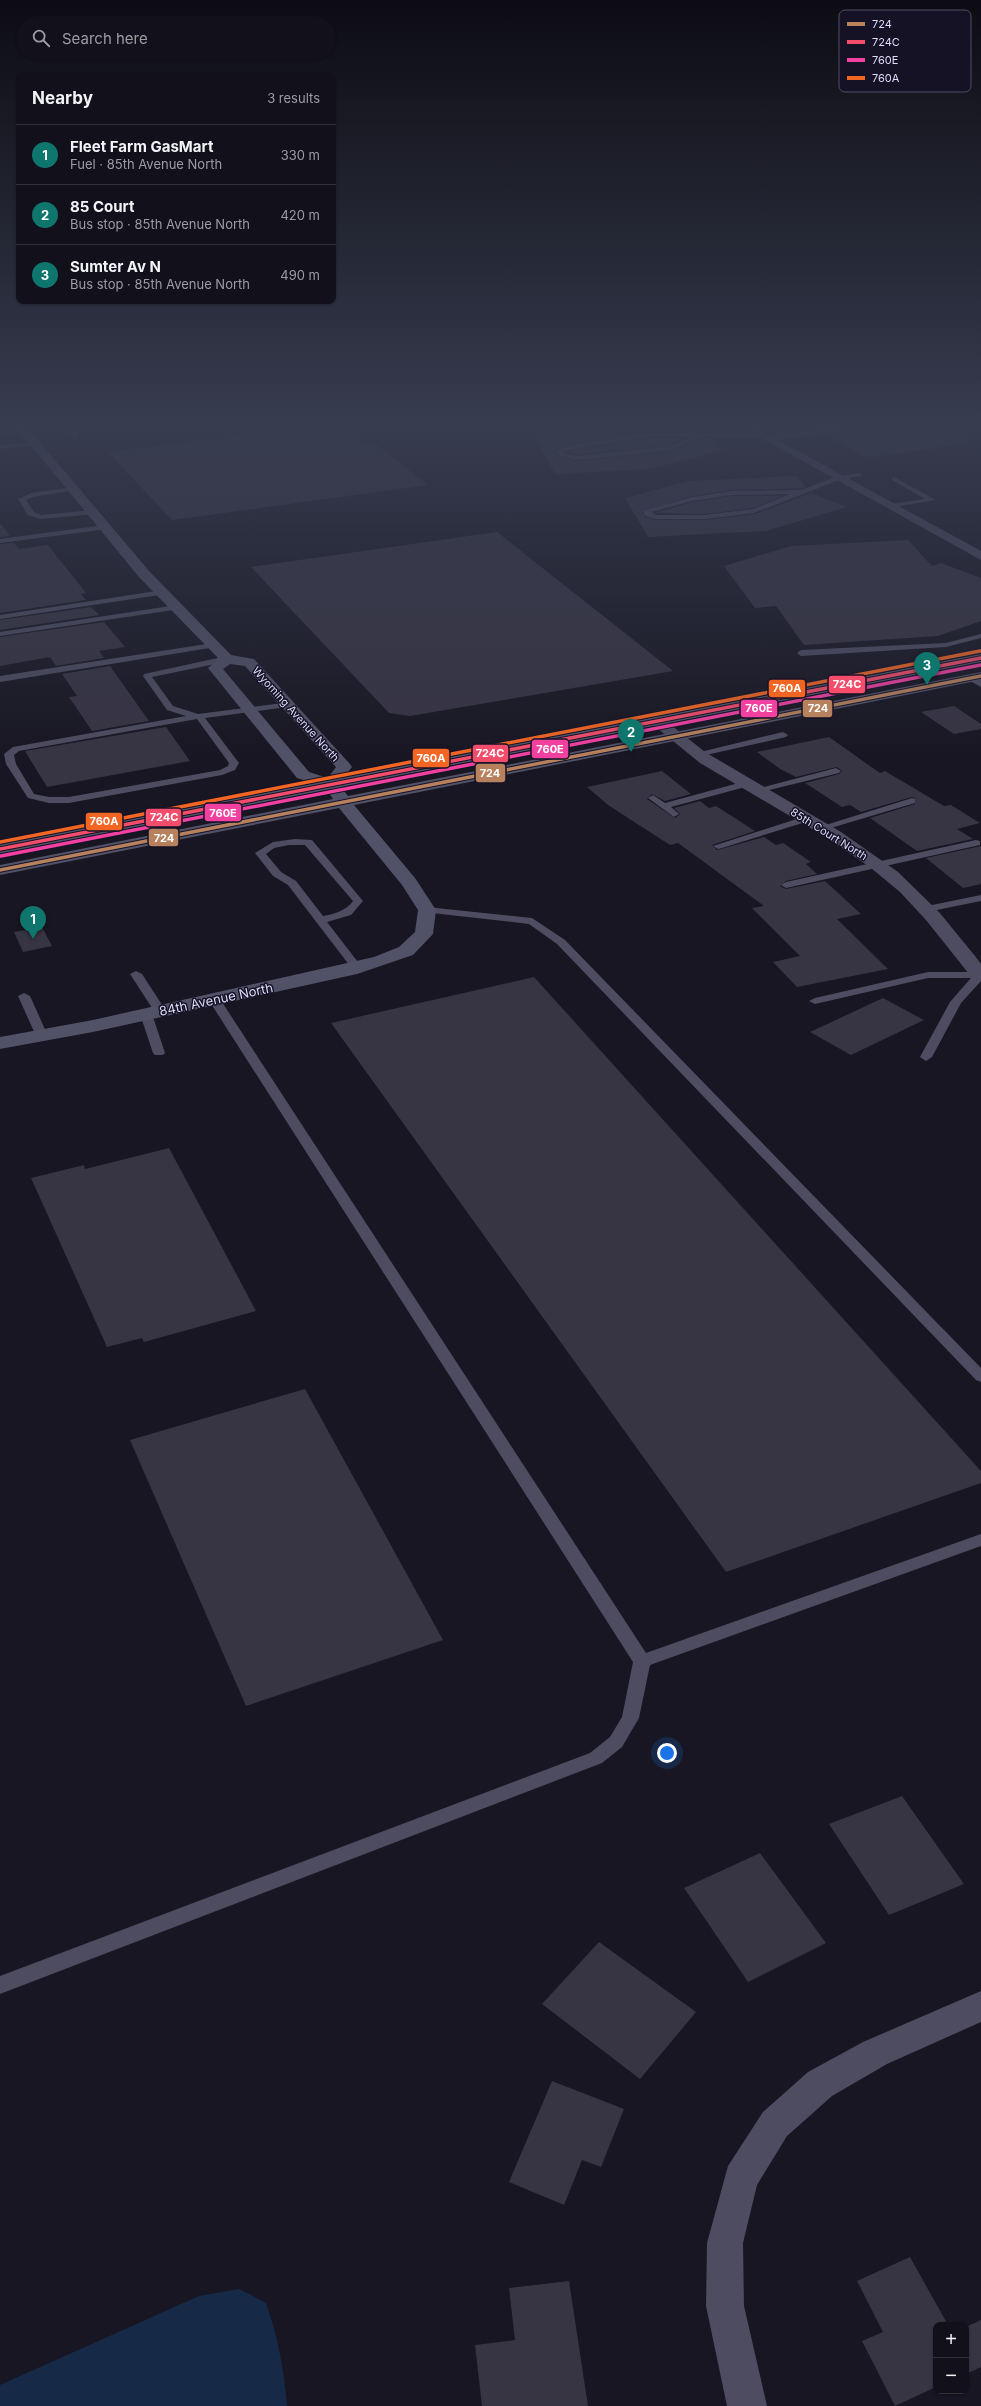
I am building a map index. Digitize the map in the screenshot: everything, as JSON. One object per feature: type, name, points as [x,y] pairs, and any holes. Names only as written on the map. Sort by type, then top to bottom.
[{"type":"street","points":[[110,533],[144,574],[178,607],[227,659]]},
{"type":"street","points":[[940,533],[981,556]]},
{"type":"street","points":[[0,849],[656,720],[981,658]]},
{"type":"street","name":"Wyoming Avenue North","points":[[227,659],[249,662],[287,704],[344,767],[331,784],[303,775],[215,668],[227,659]]},
{"type":"street","points":[[0,870],[675,736],[978,679]]},
{"type":"street","name":"85th Court North","points":[[656,720],[697,754],[821,828],[878,865],[927,909],[950,934],[979,970]]},
{"type":"street","points":[[331,784],[343,802],[409,882],[427,910]]},
{"type":"street","name":"84th Avenue North","points":[[0,1043],[42,1036],[153,1013],[357,968],[381,961],[406,951],[424,934],[427,910]]},
{"type":"street","points":[[747,2406],[725,2306],[725,2243],[741,2179],[775,2124],[820,2084],[875,2053],[981,2006]]},
{"type":"lane","points":[[0,541],[58,533]]},
{"type":"lane","points":[[0,617],[163,592]]},
{"type":"lane","points":[[0,634],[178,607]]},
{"type":"lane","points":[[801,653],[946,645],[981,636]]},
{"type":"lane","points":[[0,679],[213,645]]},
{"type":"lane","points":[[227,659],[147,676],[170,708],[200,717],[234,762],[232,768],[222,772],[69,800],[49,800],[31,796],[11,764],[8,754],[16,749],[200,717],[287,704]]},
{"type":"lane","points":[[697,754],[783,734]]},
{"type":"lane","points":[[663,806],[836,771]]},
{"type":"lane","points":[[653,798],[674,814]]},
{"type":"lane","points":[[821,828],[912,801]]},
{"type":"lane","points":[[718,846],[806,819]]},
{"type":"lane","points":[[320,920],[339,916],[354,909],[358,901],[308,842],[290,841],[269,845],[260,853],[278,874],[292,883],[320,920],[357,968]]},
{"type":"lane","points":[[786,885],[976,843]]},
{"type":"lane","points":[[927,909],[981,898]]},
{"type":"lane","points":[[427,910],[532,921],[561,942],[981,1377]]},
{"type":"lane","points":[[815,1001],[928,975],[979,970]]},
{"type":"lane","points":[[926,1057],[956,1002],[979,970]]},
{"type":"lane","points":[[136,974],[153,1013],[159,1053]]},
{"type":"lane","points":[[24,996],[42,1036]]},
{"type":"lane","points":[[0,1985],[596,1758],[616,1742],[630,1718],[642,1661],[214,999]]},
{"type":"lane","points":[[642,1661],[981,1540]]},
{"type":"water","points":[[239,2289],[266,2303],[280,2354],[287,2406],[0,2406],[0,2385],[199,2296]]},
{"type":"building","points":[[0,533],[8,533],[10,536],[0,537]]},
{"type":"building","points":[[488,533],[499,533],[673,671],[410,716],[389,713],[251,567]]},
{"type":"building","points":[[646,533],[721,533],[648,537]]},
{"type":"building","points":[[908,540],[932,566],[941,563],[981,578],[981,621],[938,636],[804,645],[776,606],[755,608],[724,566],[791,546]]},
{"type":"building","points":[[14,543],[19,549],[48,545],[86,593],[81,594],[86,600],[0,613],[0,544]]},
{"type":"building","points":[[91,607],[99,615],[0,630],[0,620]]},
{"type":"building","points":[[104,622],[125,647],[99,651],[104,658],[56,666],[50,657],[0,666],[0,637]]},
{"type":"building","points":[[110,666],[149,721],[92,731],[69,697],[77,696],[62,674]]},
{"type":"building","points":[[954,706],[981,724],[981,729],[954,734],[921,712]]},
{"type":"building","points":[[166,727],[190,761],[47,787],[25,751]]},
{"type":"building","points":[[829,737],[880,773],[885,771],[944,806],[951,805],[980,823],[957,829],[973,839],[917,851],[870,818],[915,804],[915,798],[912,797],[861,812],[850,805],[842,807],[805,783],[839,774],[842,771],[837,767],[796,777],[780,769],[757,752]]},
{"type":"building","points":[[662,771],[691,794],[665,801],[652,794],[647,799],[675,818],[680,814],[674,808],[700,801],[709,808],[716,806],[755,831],[712,845],[717,850],[764,837],[776,845],[783,843],[811,862],[806,864],[817,874],[786,881],[780,886],[786,889],[825,881],[861,914],[837,919],[888,969],[797,987],[773,962],[800,956],[752,908],[764,906],[678,843],[670,845],[608,805],[587,787]]},
{"type":"building","points":[[981,846],[981,884],[963,888],[926,858]]},
{"type":"building","points":[[42,927],[52,946],[23,952],[14,932]]},
{"type":"building","points":[[534,977],[981,1471],[981,1483],[726,1572],[331,1023]]},
{"type":"building","points":[[883,998],[924,1020],[851,1055],[810,1032]]},
{"type":"building","points":[[169,1148],[256,1311],[144,1342],[142,1338],[107,1347],[31,1178],[84,1165],[85,1169]]},
{"type":"building","points":[[305,1389],[443,1640],[246,1706],[130,1440]]},
{"type":"building","points":[[902,1796],[964,1884],[889,1915],[829,1824]]},
{"type":"building","points":[[760,1853],[826,1943],[748,1982],[684,1888]]},
{"type":"building","points":[[599,1942],[696,2012],[640,2079],[542,2004]]},
{"type":"building","points":[[552,2081],[624,2109],[601,2167],[582,2160],[564,2205],[509,2182]]},
{"type":"building","points":[[910,2257],[946,2322],[933,2322],[933,2388],[895,2406],[862,2341],[883,2332],[857,2281]]},
{"type":"building","points":[[569,2281],[588,2406],[482,2406],[475,2345],[515,2340],[509,2288]]},
{"type":"building","points":[[981,2320],[981,2367],[969,2373],[969,2358],[969,2326]]},
{"type":"transit line","name":"760A","points":[[0,842],[980,651]]},
{"type":"transit line","name":"724C","points":[[0,849],[981,658]]},
{"type":"transit line","name":"760E","points":[[1,856],[981,665]]},
{"type":"transit line","name":"724","points":[[0,870],[981,676]]},
{"type":"place","name":"Sumter Av N","points":[[927,685]]},
{"type":"place","name":"85 Court","points":[[631,752]]},
{"type":"place","name":"Fleet Farm GasMart","points":[[33,939]]}]
